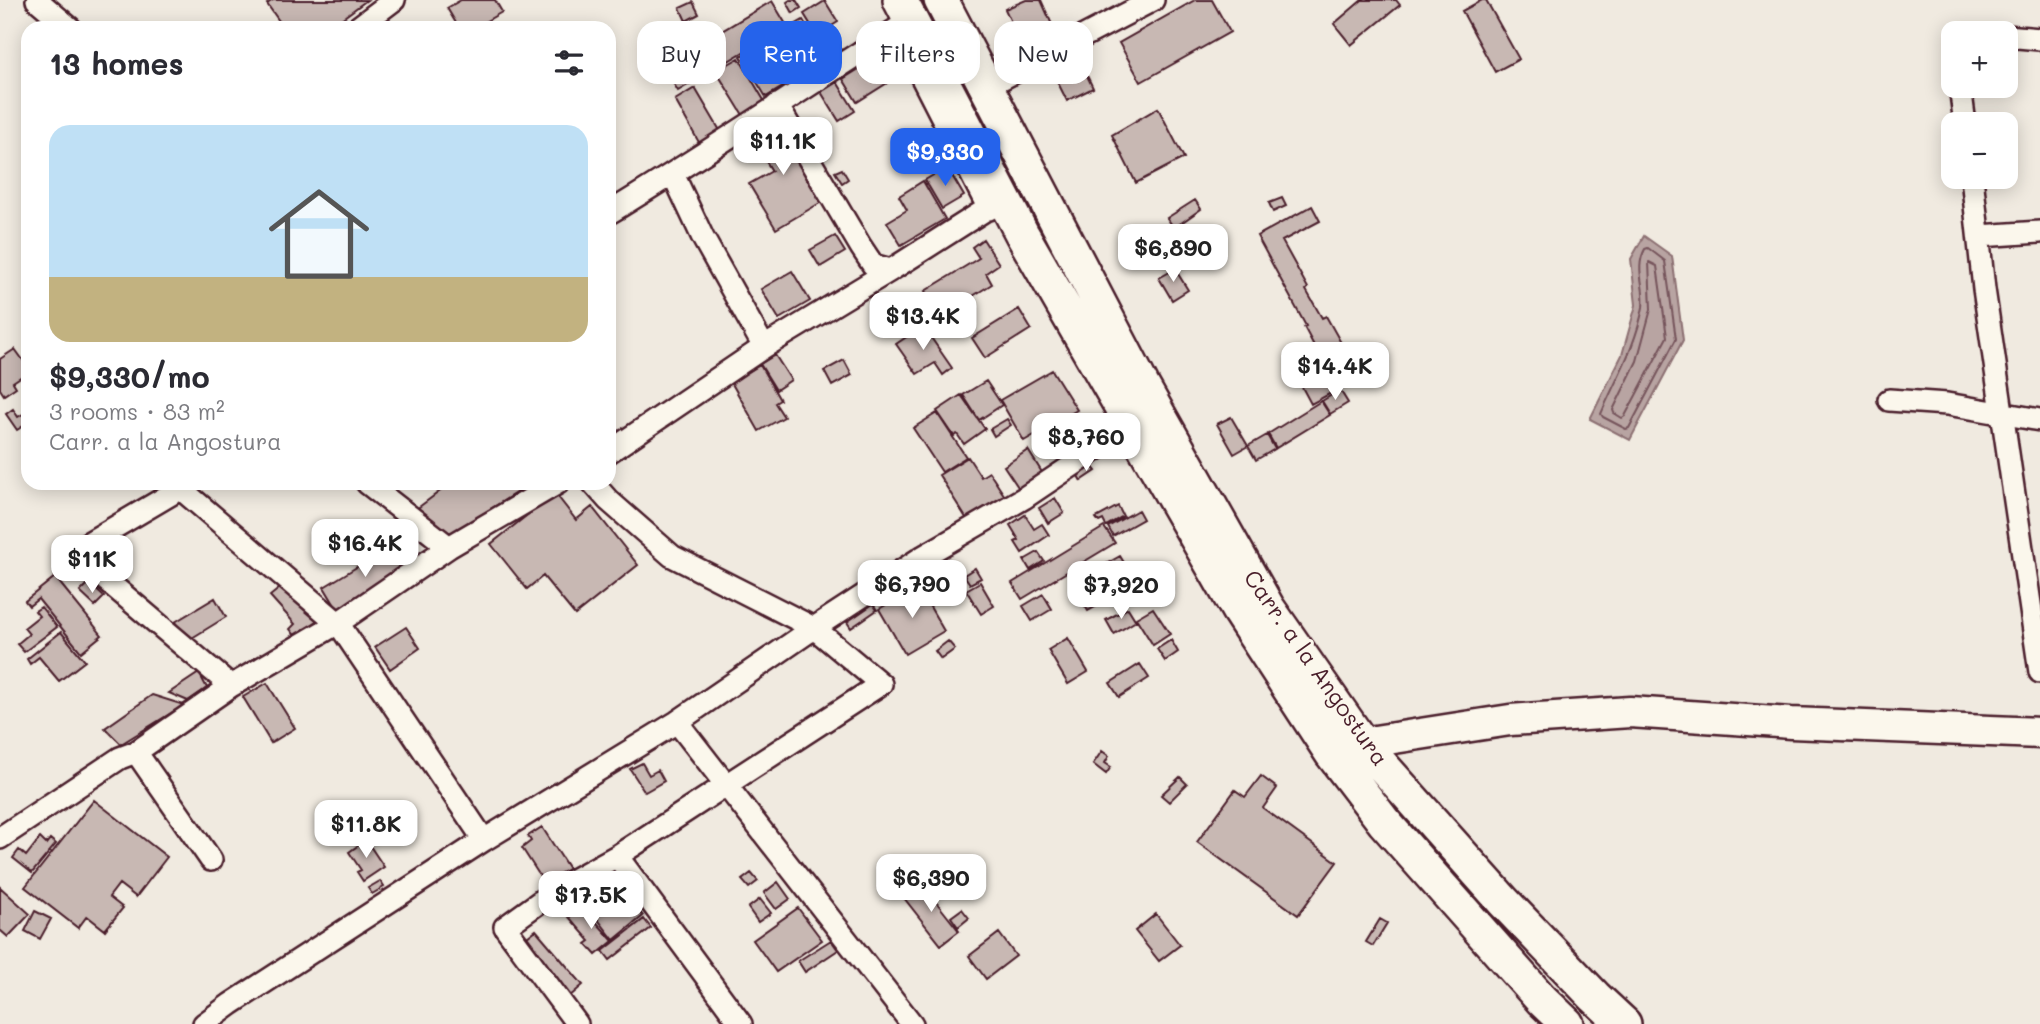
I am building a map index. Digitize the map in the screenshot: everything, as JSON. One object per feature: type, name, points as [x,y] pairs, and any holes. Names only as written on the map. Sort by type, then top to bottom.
[{"type":"main road","name":"Carr. a la Angostura","points":[[941,0],[1142,385],[1268,608],[1362,743],[1503,901],[1595,998],[1624,1024]]},
{"type":"main road","name":"Carr. a la Angostura","points":[[902,16],[996,204],[1132,426],[1238,610],[1332,754],[1384,822],[1532,989],[1567,1024]]},
{"type":"street","points":[[366,21],[394,0]]},
{"type":"street","points":[[985,87],[1153,0]]},
{"type":"street","points":[[43,1],[63,21]]},
{"type":"street","points":[[616,209],[777,105],[902,16]]},
{"type":"street","points":[[2018,38],[2040,39]]},
{"type":"street","points":[[777,105],[860,247],[873,265],[891,270]]},
{"type":"street","points":[[673,174],[703,237],[764,347]]},
{"type":"street","points":[[1973,189],[1984,289],[2003,412],[2031,543],[2040,671]]},
{"type":"street","points":[[616,447],[764,347],[996,204]]},
{"type":"street","points":[[1979,236],[2040,232]]},
{"type":"street","points":[[1889,400],[1947,404],[2040,420]]},
{"type":"street","points":[[204,1024],[484,840],[677,722],[814,628],[925,556],[1024,498],[1132,426]]},
{"type":"street","points":[[178,490],[73,552],[230,686]]},
{"type":"street","points":[[189,490],[338,623],[484,840]]},
{"type":"street","points":[[376,490],[449,547]]},
{"type":"street","points":[[0,838],[120,758],[136,752],[230,686],[338,623],[449,547],[546,490]]},
{"type":"street","points":[[577,1024],[505,927],[559,888],[617,856],[881,684],[814,628],[672,556],[599,490]]},
{"type":"street","points":[[1362,743],[1510,720],[1630,712],[1832,725],[2040,733]]},
{"type":"street","points":[[677,722],[912,1024]]},
{"type":"street","points":[[136,752],[211,860]]},
{"type":"street","points":[[617,856],[741,1024]]},
{"type":"water","points":[[1644,236],[1672,256],[1683,340],[1630,440],[1590,419],[1622,355],[1636,305],[1631,259]]},
{"type":"building","points":[[273,0],[367,0],[338,21],[279,21],[267,4]]},
{"type":"building","points":[[461,0],[495,0],[502,12],[486,21],[455,21],[447,8]]},
{"type":"building","points":[[796,0],[801,8],[793,13],[787,2]]},
{"type":"building","points":[[1026,0],[1041,0],[1050,21],[1010,21],[1005,9]]},
{"type":"building","points":[[1195,0],[1212,0],[1230,32],[1141,82],[1119,43]]},
{"type":"building","points":[[1362,0],[1396,0],[1400,5],[1351,45],[1334,24]]},
{"type":"building","points":[[1486,0],[1519,59],[1495,72],[1462,11]]},
{"type":"building","points":[[772,1],[784,21],[740,21],[740,54],[726,62],[726,28]]},
{"type":"building","points":[[825,1],[837,21],[808,21],[804,14]]},
{"type":"building","points":[[693,2],[699,14],[686,21],[680,8]]},
{"type":"building","points":[[739,58],[740,84],[754,84],[765,102],[743,115],[724,84],[726,65]]},
{"type":"building","points":[[856,71],[856,84],[886,84],[857,102],[843,79]]},
{"type":"building","points":[[674,84],[690,84],[678,91]]},
{"type":"building","points":[[758,84],[787,84],[766,97]]},
{"type":"building","points":[[838,84],[855,111],[839,121],[821,92]]},
{"type":"building","points":[[1058,84],[1091,84],[1093,88],[1067,101]]},
{"type":"building","points":[[695,88],[722,134],[701,146],[675,100]]},
{"type":"building","points":[[1158,108],[1184,158],[1136,183],[1112,135]]},
{"type":"building","points":[[774,117],[825,200],[776,229],[749,184],[772,171],[748,132]]},
{"type":"building","points":[[947,167],[964,196],[942,209],[925,180]]},
{"type":"building","points":[[842,169],[848,179],[842,183],[835,172]]},
{"type":"building","points":[[923,181],[945,219],[901,245],[887,222],[907,210],[899,196]]},
{"type":"building","points":[[1282,198],[1286,206],[1273,212],[1269,203]]},
{"type":"building","points":[[1195,200],[1201,209],[1174,228],[1167,218]]},
{"type":"building","points":[[1312,206],[1320,221],[1282,241],[1322,318],[1326,316],[1350,359],[1378,344],[1388,362],[1311,404],[1295,374],[1321,359],[1257,236]]},
{"type":"building","points":[[835,236],[845,252],[820,267],[810,250]]},
{"type":"building","points":[[983,239],[999,264],[986,273],[992,284],[941,316],[925,291],[979,258],[972,247]]},
{"type":"building","points":[[1175,269],[1188,290],[1172,300],[1159,278]]},
{"type":"building","points":[[792,271],[810,301],[779,319],[761,289]]},
{"type":"building","points":[[1019,309],[1031,329],[985,358],[972,338]]},
{"type":"building","points":[[923,326],[952,368],[943,375],[935,363],[917,374],[896,344]]},
{"type":"building","points":[[15,349],[21,357],[21,377],[13,382],[16,387],[4,395],[0,389],[0,359]]},
{"type":"building","points":[[775,355],[791,380],[776,390],[760,364]]},
{"type":"building","points":[[844,360],[852,375],[832,386],[824,371]]},
{"type":"building","points":[[760,365],[780,400],[775,403],[784,417],[759,431],[731,382]]},
{"type":"building","points":[[1052,370],[1077,410],[1024,441],[1000,400]]},
{"type":"building","points":[[986,381],[1002,405],[979,420],[963,395]]},
{"type":"building","points":[[1340,390],[1348,403],[1330,414],[1322,401]]},
{"type":"building","points":[[961,395],[985,429],[964,444],[957,434],[954,436],[937,411]]},
{"type":"building","points":[[1321,401],[1330,415],[1276,448],[1268,434]]},
{"type":"building","points":[[13,409],[18,417],[21,415],[21,427],[17,430],[6,414]]},
{"type":"building","points":[[937,413],[966,457],[942,472],[913,428]]},
{"type":"building","points":[[1231,417],[1248,446],[1234,454],[1217,424]]},
{"type":"building","points":[[1007,419],[1011,425],[994,436],[990,429]]},
{"type":"building","points":[[1267,435],[1275,449],[1256,460],[1248,446]]},
{"type":"building","points":[[1028,450],[1043,474],[1020,490],[1004,466]]},
{"type":"building","points":[[968,457],[981,477],[989,472],[1006,498],[968,521],[939,475]]},
{"type":"building","points":[[1091,465],[1096,471],[1081,481],[1077,474]]},
{"type":"building","points":[[442,490],[520,490],[447,537],[415,510]]},
{"type":"building","points":[[555,493],[576,520],[592,507],[638,565],[575,615],[543,576],[527,589],[491,544]]},
{"type":"building","points":[[1055,498],[1064,513],[1048,523],[1039,508]]},
{"type":"building","points":[[1118,506],[1123,516],[1106,526],[1103,520],[1099,522],[1096,518]]},
{"type":"building","points":[[1138,510],[1143,519],[1113,536],[1108,527]]},
{"type":"building","points":[[1025,515],[1034,529],[1042,524],[1049,535],[1022,553],[1015,542],[1019,540],[1010,525]]},
{"type":"building","points":[[1104,527],[1115,543],[1022,599],[1012,583]]},
{"type":"building","points":[[391,546],[406,570],[339,612],[324,587]]},
{"type":"building","points":[[1038,552],[1044,561],[1030,570],[1024,560]]},
{"type":"building","points":[[1120,556],[1137,584],[1088,611],[1078,594],[1091,586],[1085,576]]},
{"type":"building","points":[[975,568],[981,578],[970,584],[964,575]]},
{"type":"building","points":[[55,577],[102,635],[81,652],[38,599],[29,606],[25,601]]},
{"type":"building","points":[[980,582],[994,606],[981,614],[966,590]]},
{"type":"building","points":[[89,583],[104,597],[95,606],[80,592]]},
{"type":"building","points":[[938,583],[942,591],[928,599],[923,591]]},
{"type":"building","points":[[285,584],[317,621],[297,638],[290,629],[295,624],[270,596]]},
{"type":"building","points":[[918,586],[944,631],[905,654],[879,609]]},
{"type":"building","points":[[1043,594],[1052,609],[1032,621],[1023,606]]},
{"type":"building","points":[[215,598],[226,617],[187,641],[175,622]]},
{"type":"building","points":[[873,604],[877,610],[851,628],[847,622]]},
{"type":"building","points":[[41,607],[57,627],[24,652],[17,644],[29,634],[24,628],[39,616],[35,611]]},
{"type":"building","points":[[1128,608],[1136,621],[1114,634],[1106,620]]},
{"type":"building","points":[[1153,608],[1170,634],[1153,645],[1136,618]]},
{"type":"building","points":[[406,627],[420,648],[390,669],[375,647]]},
{"type":"building","points":[[61,632],[85,661],[59,681],[39,657],[30,664],[27,659]]},
{"type":"building","points":[[1068,638],[1088,672],[1068,684],[1048,650]]},
{"type":"building","points":[[1171,640],[1178,652],[1165,661],[1157,649]]},
{"type":"building","points":[[948,641],[955,649],[941,659],[935,651]]},
{"type":"building","points":[[1140,664],[1149,678],[1119,697],[1110,683]]},
{"type":"building","points":[[199,673],[207,688],[188,701],[169,693]]},
{"type":"building","points":[[267,683],[295,728],[271,743],[243,697]]},
{"type":"building","points":[[152,695],[184,705],[121,744],[105,728]]},
{"type":"building","points":[[1102,751],[1109,756],[1105,763],[1111,767],[1106,774],[1093,764]]},
{"type":"building","points":[[642,763],[649,775],[658,770],[664,781],[645,792],[630,769]]},
{"type":"building","points":[[1261,776],[1277,788],[1263,808],[1337,862],[1298,915],[1197,842],[1235,790],[1245,797]]},
{"type":"building","points":[[1180,777],[1187,784],[1169,802],[1161,795]]},
{"type":"building","points":[[94,800],[167,857],[136,897],[119,884],[109,897],[123,908],[105,930],[87,916],[78,928],[25,887]]},
{"type":"building","points":[[542,827],[571,872],[547,887],[522,848],[531,841],[528,836]]},
{"type":"building","points":[[40,838],[46,844],[50,839],[56,844],[32,873],[13,858],[19,850],[26,856]]},
{"type":"building","points":[[366,840],[384,867],[363,881],[357,872],[361,870],[349,852]]},
{"type":"building","points":[[751,873],[758,881],[749,888],[742,880]]},
{"type":"building","points":[[585,878],[593,887],[574,903],[566,894]]},
{"type":"building","points":[[612,878],[643,916],[614,940],[586,904],[598,894],[596,891]]},
{"type":"building","points":[[380,881],[384,887],[372,894],[368,888]]},
{"type":"building","points":[[778,882],[790,899],[776,909],[764,893]]},
{"type":"building","points":[[922,884],[959,931],[941,945],[904,898]]},
{"type":"building","points":[[0,887],[30,914],[8,937],[0,930]]},
{"type":"building","points":[[760,899],[771,913],[758,922],[748,908]]},
{"type":"building","points":[[582,906],[613,941],[596,955],[586,944],[590,941],[569,917]]},
{"type":"building","points":[[798,908],[822,940],[776,972],[753,940]]},
{"type":"building","points":[[962,909],[969,918],[958,927],[951,917]]},
{"type":"building","points":[[35,911],[51,919],[40,939],[25,931]]},
{"type":"building","points":[[1156,914],[1180,945],[1159,961],[1135,931]]},
{"type":"building","points":[[644,919],[651,928],[610,960],[603,951]]},
{"type":"building","points":[[1380,919],[1387,923],[1373,946],[1366,942]]},
{"type":"building","points":[[536,930],[583,985],[569,997],[522,941]]},
{"type":"building","points":[[999,933],[1016,956],[986,979],[969,956]]},
{"type":"building","points":[[831,940],[838,950],[805,972],[798,961]]}]
